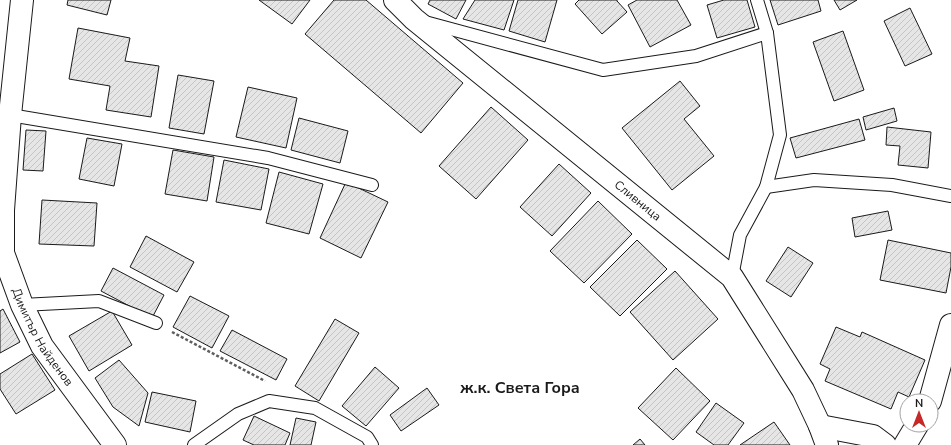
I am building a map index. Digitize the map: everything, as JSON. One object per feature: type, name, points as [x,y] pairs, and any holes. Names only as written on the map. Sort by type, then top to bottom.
[{"type":"street","name":"Димитър Найденов","points":[[22,0],[10,115],[3,210],[3,253],[22,304],[42,346],[114,445]]},
{"type":"street","name":"Сливница","points":[[395,0],[414,20],[732,277],[803,390],[823,435]]},
{"type":"street","points":[[932,393],[951,325]]},
{"type":"street","points":[[905,445],[912,433]]},
{"type":"street","points":[[823,435],[873,436],[885,445]]},
{"type":"lane","points":[[732,277],[740,235],[766,187],[780,135],[767,33],[757,0]]},
{"type":"lane","points":[[414,20],[603,70],[696,56],[767,33]]},
{"type":"lane","points":[[10,115],[268,158],[372,185]]},
{"type":"lane","points":[[766,187],[814,180],[892,185],[951,196]]},
{"type":"lane","points":[[22,304],[99,301],[156,323]]},
{"type":"lane","points":[[194,445],[238,414],[269,401],[315,408],[367,437],[372,445]]},
{"type":"path","points":[[156,323],[268,383]]},
{"type":"building","points":[[68,0],[111,0],[107,15],[67,5]]},
{"type":"building","points":[[259,0],[310,0],[292,24]]},
{"type":"building","points":[[334,0],[366,0],[463,83],[421,133],[305,34]]},
{"type":"building","points":[[430,0],[466,0],[456,19],[428,4]]},
{"type":"building","points":[[475,0],[514,0],[504,30],[463,19]]},
{"type":"building","points":[[518,0],[557,0],[545,42],[509,31]]},
{"type":"building","points":[[579,0],[617,0],[627,12],[602,34],[575,4]]},
{"type":"building","points":[[637,0],[677,0],[691,25],[650,47],[628,5]]},
{"type":"building","points":[[724,0],[747,0],[755,27],[717,38],[707,5]]},
{"type":"building","points":[[770,0],[818,0],[821,11],[778,25]]},
{"type":"building","points":[[834,0],[857,0],[840,10]]},
{"type":"building","points":[[910,8],[932,54],[905,66],[884,21]]},
{"type":"building","points":[[78,28],[130,38],[125,61],[159,66],[151,117],[106,110],[110,86],[69,79]]},
{"type":"building","points":[[843,31],[864,90],[834,101],[813,42]]},
{"type":"building","points":[[178,75],[214,81],[204,134],[169,128]]},
{"type":"building","points":[[680,81],[700,106],[684,119],[714,156],[672,190],[622,128]]},
{"type":"building","points":[[248,87],[297,98],[286,148],[236,137]]},
{"type":"building","points":[[491,107],[528,140],[476,199],[439,166]]},
{"type":"building","points":[[894,108],[897,121],[866,130],[863,117]]},
{"type":"building","points":[[299,118],[348,131],[340,163],[291,150]]},
{"type":"building","points":[[859,119],[865,140],[796,158],[790,138]]},
{"type":"building","points":[[887,127],[931,132],[928,168],[898,165],[900,146],[886,145]]},
{"type":"building","points":[[26,130],[46,131],[43,171],[23,170]]},
{"type":"building","points":[[87,138],[122,144],[114,186],[79,179]]},
{"type":"building","points":[[173,150],[214,157],[207,201],[165,194]]},
{"type":"building","points":[[224,160],[269,169],[261,210],[216,202]]},
{"type":"building","points":[[559,164],[591,193],[552,236],[520,207]]},
{"type":"building","points":[[279,172],[323,184],[309,234],[266,223]]},
{"type":"building","points":[[346,182],[388,202],[361,258],[320,238]]},
{"type":"building","points":[[42,200],[97,203],[94,246],[39,244]]},
{"type":"building","points":[[598,201],[632,234],[584,283],[550,251]]},
{"type":"building","points":[[888,211],[892,230],[855,237],[852,218]]},
{"type":"building","points":[[146,236],[194,262],[177,292],[130,267]]},
{"type":"building","points":[[637,240],[667,269],[620,316],[590,287]]},
{"type":"building","points":[[888,240],[951,253],[951,267],[946,293],[880,280]]},
{"type":"building","points":[[788,247],[813,263],[791,297],[766,281]]},
{"type":"building","points":[[113,268],[164,295],[152,318],[101,291]]},
{"type":"building","points":[[675,271],[718,319],[673,360],[630,312]]},
{"type":"building","points":[[190,296],[229,316],[212,348],[173,327]]},
{"type":"building","points":[[3,309],[20,342],[0,353],[0,311]]},
{"type":"building","points":[[112,311],[132,345],[89,371],[69,336]]},
{"type":"building","points":[[335,319],[359,333],[319,401],[295,386]]},
{"type":"building","points":[[836,327],[860,337],[862,332],[925,360],[911,393],[898,392],[891,409],[825,381],[830,369],[820,364]]},
{"type":"building","points":[[232,330],[287,359],[276,380],[220,351]]},
{"type":"building","points":[[32,354],[55,390],[16,414],[0,389],[0,374]]},
{"type":"building","points":[[119,360],[148,393],[139,426],[113,407],[95,378]]},
{"type":"building","points":[[375,367],[399,388],[366,426],[342,406]]},
{"type":"building","points":[[676,368],[710,401],[673,440],[638,408]]},
{"type":"building","points":[[427,388],[439,405],[401,431],[390,415]]},
{"type":"building","points":[[152,392],[196,401],[190,432],[145,422]]},
{"type":"building","points":[[716,403],[744,423],[728,445],[714,445],[696,432]]},
{"type":"building","points":[[254,416],[290,433],[285,445],[254,445],[243,440]]},
{"type":"building","points":[[296,418],[316,422],[311,445],[290,445]]},
{"type":"building","points":[[774,422],[790,445],[740,445]]},
{"type":"building","points":[[640,439],[645,445],[633,445]]},
{"type":"district","name":"ж.к. Света Гора","points":[[520,387]]}]
